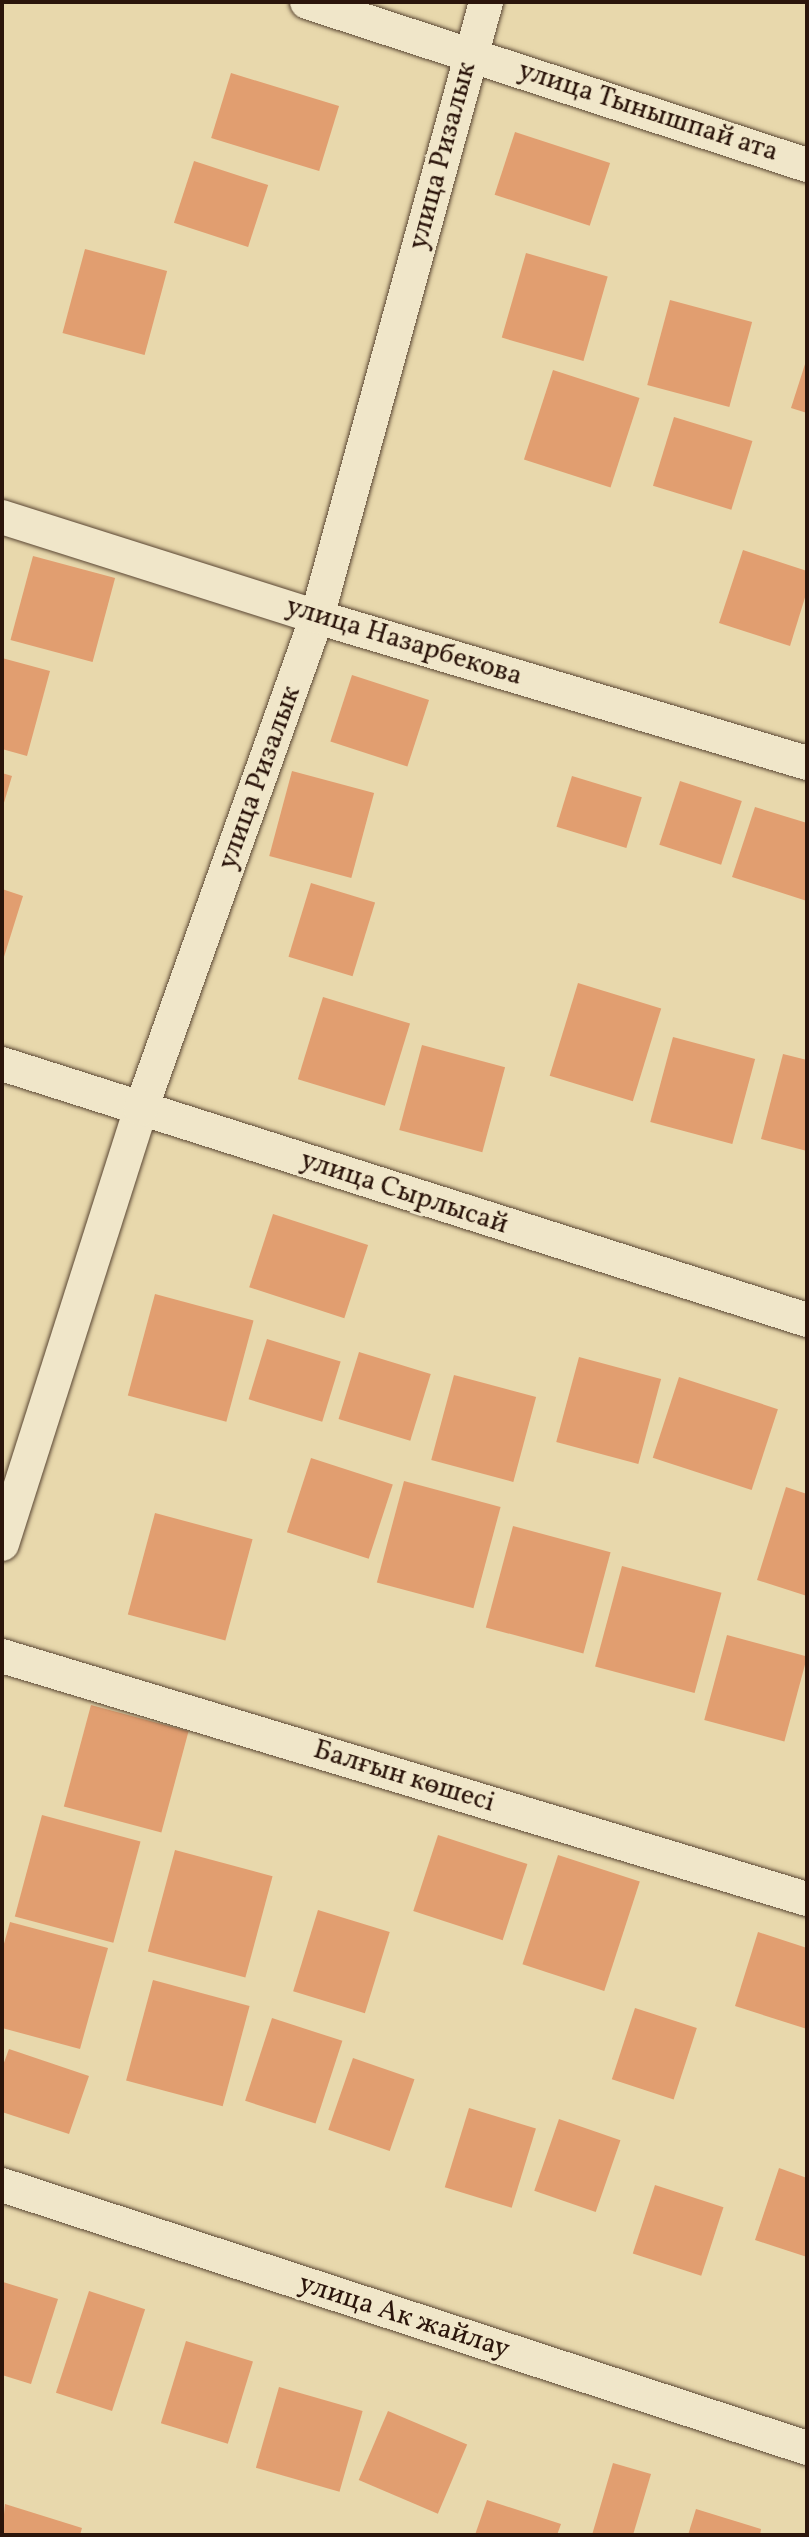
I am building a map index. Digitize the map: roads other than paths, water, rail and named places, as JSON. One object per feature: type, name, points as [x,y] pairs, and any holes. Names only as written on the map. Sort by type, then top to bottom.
[{"type":"street","name":"улица Тынышпай ата","points":[[307,2],[807,165]]},
{"type":"street","name":"улица Ризалык","points":[[2,1544],[141,1109],[317,617],[486,2]]},
{"type":"street","name":"улица Назарбекова","points":[[2,517],[317,617],[807,763]]},
{"type":"street","name":"улица Сырлысай","points":[[2,1064],[807,1320]]},
{"type":"street","name":"Балғын көшесі","points":[[2,1656],[807,1899]]},
{"type":"street","name":"улица Ак жайлау","points":[[2,2185],[807,2448]]}]
